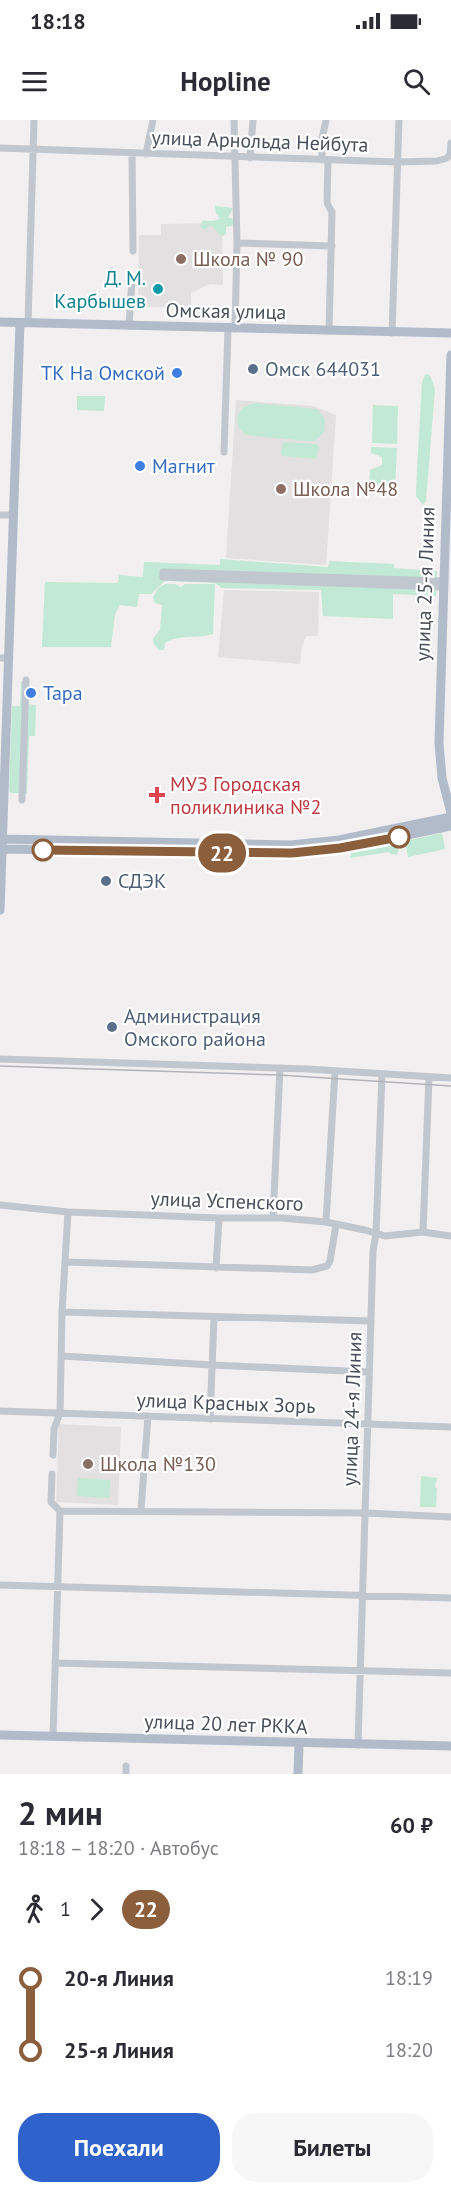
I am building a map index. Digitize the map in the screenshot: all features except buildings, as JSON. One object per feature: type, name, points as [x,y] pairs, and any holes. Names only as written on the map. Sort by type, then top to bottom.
[{"type":"main road","name":"Омская улица","points":[[0,322],[451,333]]},
{"type":"main road","points":[[0,910],[5,658],[24,323]]},
{"type":"main road","name":"улица 25-я Линия","points":[[451,356],[439,743],[442,778],[451,815]]},
{"type":"main road","points":[[1,844],[291,845],[339,840],[451,815]]},
{"type":"main road","points":[[1,844],[292,853],[357,845],[451,826]]},
{"type":"main road","name":"улица 20 лет РККА","points":[[0,1735],[451,1746]]},
{"type":"main road","points":[[298,1774],[299,1744]]},
{"type":"street","points":[[24,323],[34,120]]},
{"type":"street","points":[[146,154],[153,120]]},
{"type":"street","points":[[224,452],[237,243],[234,120]]},
{"type":"street","points":[[250,158],[253,120]]},
{"type":"street","points":[[326,120],[322,138],[327,201],[332,212],[329,331]]},
{"type":"street","points":[[392,333],[399,120]]},
{"type":"street","name":"улица Арнольда Нейбута","points":[[0,148],[397,162],[437,161],[447,158],[450,154],[451,143]]},
{"type":"street","points":[[132,153],[133,251]]},
{"type":"street","points":[[237,243],[332,246]]},
{"type":"street","points":[[129,326],[132,280]]},
{"type":"street","points":[[0,514],[14,514]]},
{"type":"street","points":[[163,572],[443,584],[163,577],[163,572]]},
{"type":"street","points":[[22,800],[26,680]]},
{"type":"street","points":[[0,1059],[280,1068],[451,1078]]},
{"type":"street","points":[[273,1218],[280,1068]]},
{"type":"street","points":[[326,1222],[335,1071]]},
{"type":"street","name":"улица 24-я Линия","points":[[357,1745],[373,1251],[376,1234],[382,1074]]},
{"type":"street","points":[[423,1232],[429,1077]]},
{"type":"street","name":"улица Успенского","points":[[0,1205],[68,1212],[273,1218],[326,1222],[390,1236],[423,1232],[451,1236]]},
{"type":"street","points":[[53,1455],[54,1429],[60,1413],[62,1311],[68,1212]]},
{"type":"street","points":[[216,1268],[219,1218]]},
{"type":"street","points":[[66,1262],[216,1268],[320,1269],[330,1262],[336,1225]]},
{"type":"street","points":[[62,1311],[371,1321]]},
{"type":"street","points":[[210,1419],[214,1317]]},
{"type":"street","points":[[62,1356],[369,1371]]},
{"type":"street","name":"улица Красных Зорь","points":[[0,1411],[451,1427]]},
{"type":"street","points":[[141,1510],[148,1416]]},
{"type":"street","points":[[52,1474],[51,1502],[60,1511],[141,1510],[451,1516]]},
{"type":"street","points":[[52,1737],[60,1511]]},
{"type":"street","points":[[0,1585],[451,1598]]},
{"type":"street","points":[[55,1663],[451,1673]]},
{"type":"shaded area","name":"Школа № 90","points":[[222,223],[223,285],[210,284],[191,293],[191,307],[138,307],[139,235],[161,235],[161,224]]},
{"type":"shaded area","name":"Школа №48","points":[[236,400],[313,406],[336,415],[326,565],[226,558]]},
{"type":"shaded area","points":[[224,590],[319,592],[318,636],[306,636],[302,646],[300,664],[218,657]]},
{"type":"shaded area","name":"Школа №130","points":[[59,1424],[121,1427],[118,1505],[56,1502]]},
{"type":"green space","points":[[215,206],[233,208],[228,218],[232,218],[234,222],[232,226],[226,227],[224,236],[212,226],[208,226],[206,230],[200,227],[202,221],[220,219]]},
{"type":"green space","points":[[428,374],[435,389],[426,501],[423,505],[416,496],[416,489],[422,382]]},
{"type":"green space","points":[[77,396],[105,396],[104,411],[77,410]]},
{"type":"green space","points":[[255,403],[317,409],[325,419],[324,432],[314,441],[246,435],[238,426],[238,415],[243,407]]},
{"type":"green space","points":[[373,405],[398,406],[397,444],[372,443]]},
{"type":"green space","points":[[285,442],[317,444],[319,447],[316,459],[283,456],[281,454],[282,444]]},
{"type":"green space","points":[[371,447],[397,448],[395,488],[369,487],[370,470],[382,465],[382,457],[371,453]]},
{"type":"green space","points":[[220,559],[328,567],[329,561],[394,564],[394,568],[437,571],[436,596],[393,594],[393,619],[323,616],[321,590],[222,588],[215,583],[165,581],[151,594],[139,594],[137,607],[120,605],[115,614],[111,647],[42,647],[45,582],[118,583],[119,575],[143,577],[144,562],[220,565]]},
{"type":"green space","points":[[165,584],[175,584],[181,587],[185,584],[215,584],[213,634],[176,638],[165,643],[164,650],[159,650],[153,639],[160,630],[162,605],[155,603],[153,597],[158,588]]},
{"type":"green space","points":[[21,681],[29,681],[28,704],[36,705],[35,736],[29,736],[27,793],[11,793],[9,791],[12,706],[20,706]]},
{"type":"green space","points":[[442,833],[445,849],[408,857],[405,841]]},
{"type":"green space","points":[[391,844],[399,849],[397,855],[389,852],[350,858],[352,852]]},
{"type":"green space","points":[[421,1476],[437,1478],[436,1507],[420,1507]]},
{"type":"green space","points":[[78,1478],[110,1480],[109,1498],[77,1496]]},
{"type":"tram line","points":[[0,1066],[279,1075],[451,1086]]},
{"type":"bus line","name":"22","points":[[43,850],[292,853],[340,848],[399,837]]},
{"type":"place","name":"Школа № 90","points":[[181,259]]},
{"type":"place","name":"Д. М. Карбышев","points":[[158,289]]},
{"type":"place","name":"Омск 644031","points":[[253,369]]},
{"type":"place","name":"ТК На Омской","points":[[177,373]]},
{"type":"place","name":"Магнит","points":[[140,466]]},
{"type":"place","name":"Школа №48","points":[[281,489]]},
{"type":"place","name":"Тара","points":[[31,693]]},
{"type":"place","name":"МУЗ Городская поликлиника №2","points":[[157,795]]},
{"type":"place","name":"СДЭК","points":[[106,881]]},
{"type":"place","name":"Администрация Омского района","points":[[112,1027]]},
{"type":"place","name":"Школа №130","points":[[88,1464]]}]
